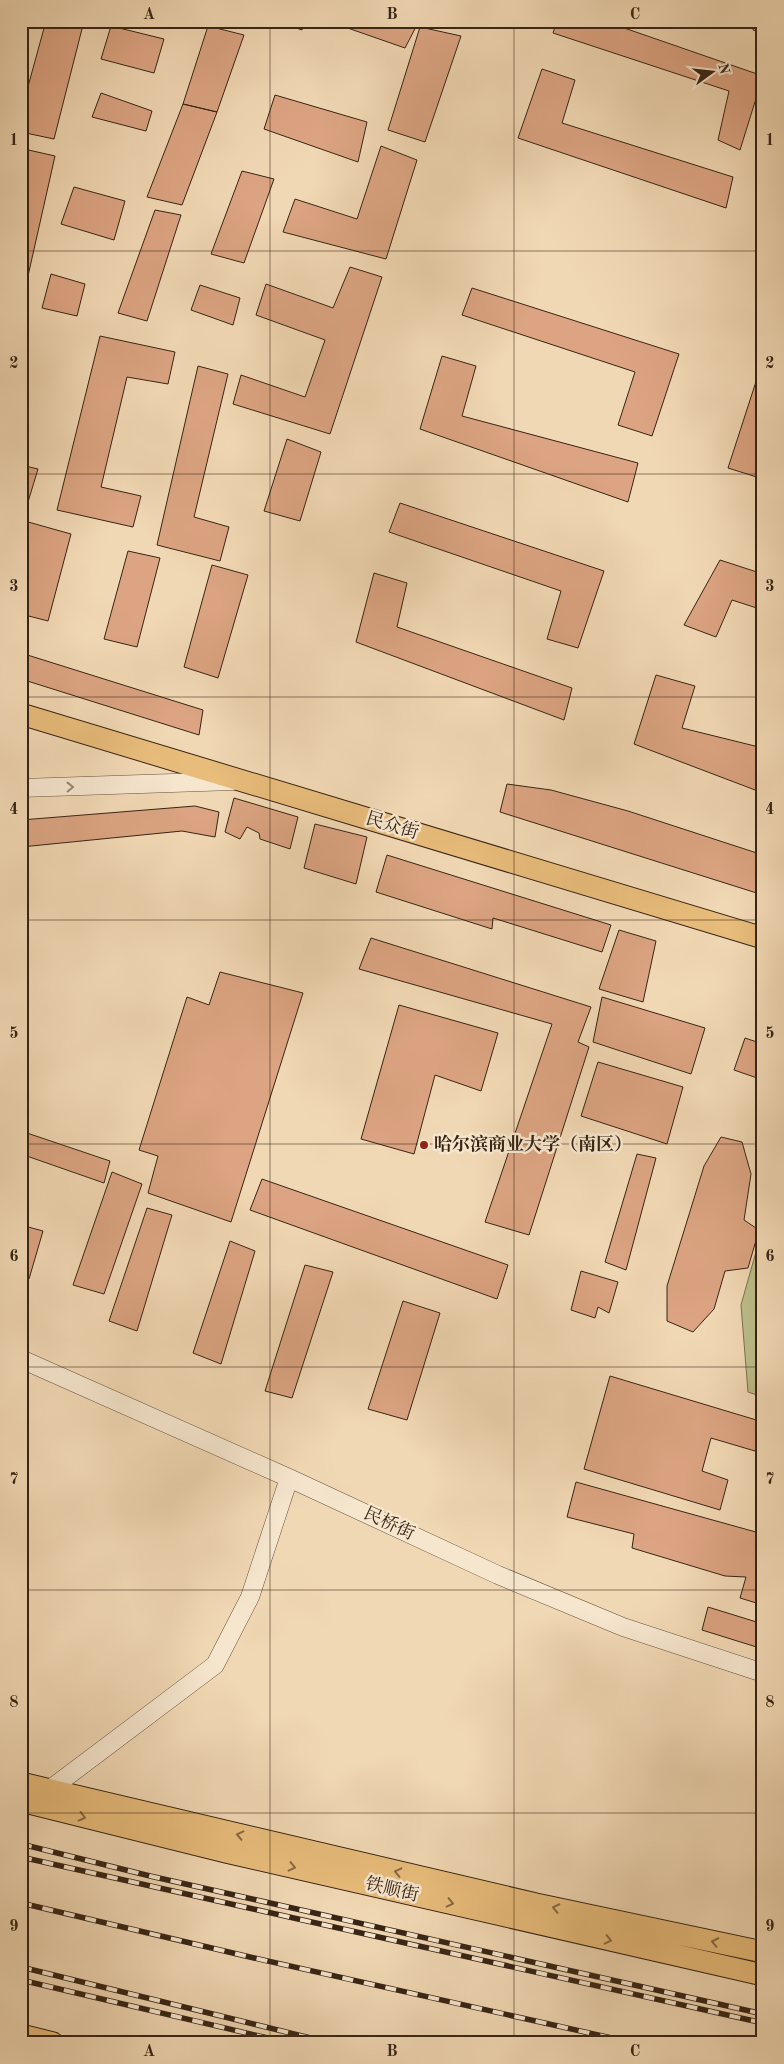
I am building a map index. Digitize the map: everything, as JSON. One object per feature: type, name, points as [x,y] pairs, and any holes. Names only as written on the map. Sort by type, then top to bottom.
[{"type":"main road","name":"民众街","points":[[21,714],[763,938]]},
{"type":"main road","points":[[21,1783],[536,1904],[763,1952]]},
{"type":"main road","name":"铁顺街","points":[[21,1801],[226,1852],[763,1975]]},
{"type":"main road","points":[[21,2036],[53,2043]]},
{"type":"street","points":[[21,788],[241,781]]},
{"type":"street","name":"民桥街","points":[[21,1359],[289,1478],[498,1575],[623,1627],[763,1674]]},
{"type":"street","points":[[49,1790],[215,1665],[250,1597],[289,1478]]},
{"type":"green space","points":[[763,1227],[763,1397],[748,1392],[741,1305]]},
{"type":"building","points":[[46,21],[84,21],[54,139],[21,132],[21,112]]},
{"type":"building","points":[[276,21],[305,21],[302,30]]},
{"type":"building","points":[[340,21],[419,21],[405,48],[339,25]]},
{"type":"building","points":[[557,21],[604,21],[763,76],[740,150],[718,140],[729,91],[553,33]]},
{"type":"building","points":[[755,21],[763,21],[763,33],[753,30]]},
{"type":"building","points":[[111,26],[164,39],[154,73],[101,59]]},
{"type":"building","points":[[208,26],[244,35],[217,112],[183,104]]},
{"type":"building","points":[[420,27],[461,36],[425,142],[388,130]]},
{"type":"building","points":[[542,69],[575,80],[562,123],[733,177],[726,208],[518,138]]},
{"type":"building","points":[[101,93],[152,111],[146,131],[92,117]]},
{"type":"building","points":[[275,95],[367,122],[358,162],[264,129]]},
{"type":"building","points":[[183,104],[217,112],[182,205],[147,197]]},
{"type":"building","points":[[381,146],[417,160],[386,259],[283,232],[295,199],[357,219]]},
{"type":"building","points":[[24,149],[55,156],[21,307],[21,159]]},
{"type":"building","points":[[242,171],[274,179],[244,263],[211,254]]},
{"type":"building","points":[[74,187],[125,201],[114,240],[61,224]]},
{"type":"building","points":[[155,210],[181,215],[147,321],[118,313]]},
{"type":"building","points":[[350,267],[382,277],[330,434],[233,404],[241,375],[305,397],[325,340],[256,315],[266,284],[333,308]]},
{"type":"building","points":[[51,274],[85,284],[77,316],[42,308]]},
{"type":"building","points":[[200,285],[240,298],[233,325],[191,310]]},
{"type":"building","points":[[472,288],[679,354],[652,436],[618,425],[635,372],[462,315]]},
{"type":"building","points":[[100,336],[175,352],[168,384],[127,377],[101,487],[141,496],[133,527],[57,510]]},
{"type":"building","points":[[442,356],[476,366],[462,416],[638,463],[628,502],[420,429]]},
{"type":"building","points":[[763,360],[763,479],[728,468]]},
{"type":"building","points":[[198,366],[228,374],[194,517],[229,527],[220,561],[157,545]]},
{"type":"building","points":[[287,439],[321,452],[300,521],[264,511]]},
{"type":"building","points":[[21,465],[38,469],[28,502],[21,500]]},
{"type":"building","points":[[400,503],[604,571],[578,648],[547,639],[561,591],[389,532]]},
{"type":"building","points":[[21,520],[71,534],[48,621],[21,614]]},
{"type":"building","points":[[128,551],[160,558],[137,647],[104,639]]},
{"type":"building","points":[[720,560],[763,574],[763,610],[732,600],[716,637],[684,625]]},
{"type":"building","points":[[212,565],[248,575],[218,678],[184,667]]},
{"type":"building","points":[[374,573],[407,583],[397,627],[572,688],[564,720],[356,642]]},
{"type":"building","points":[[21,653],[203,710],[199,735],[21,679]]},
{"type":"building","points":[[656,675],[695,686],[682,728],[763,748],[763,793],[634,744]]},
{"type":"building","points":[[507,784],[551,790],[628,811],[763,855],[763,895],[500,812]]},
{"type":"building","points":[[234,798],[298,817],[290,849],[260,839],[259,833],[247,827],[240,839],[225,832]]},
{"type":"building","points":[[195,806],[219,812],[215,837],[182,831],[21,847],[21,820]]},
{"type":"building","points":[[315,824],[367,837],[356,884],[304,868]]},
{"type":"building","points":[[387,855],[611,925],[602,952],[493,918],[492,929],[376,892]]},
{"type":"building","points":[[619,930],[656,941],[643,1002],[599,989]]},
{"type":"building","points":[[371,938],[591,1007],[578,1042],[589,1047],[529,1235],[485,1222],[552,1024],[359,969]]},
{"type":"building","points":[[220,972],[303,993],[231,1222],[148,1193],[158,1156],[139,1150],[187,997],[209,1005]]},
{"type":"building","points":[[602,997],[705,1028],[691,1074],[593,1042]]},
{"type":"building","points":[[399,1005],[498,1033],[481,1091],[435,1075],[414,1154],[361,1139]]},
{"type":"building","points":[[745,1038],[763,1044],[763,1080],[734,1070]]},
{"type":"building","points":[[598,1062],[683,1087],[667,1144],[581,1116]]},
{"type":"building","points":[[21,1131],[110,1161],[104,1183],[21,1154]]},
{"type":"building","points":[[721,1137],[742,1142],[751,1174],[744,1220],[759,1230],[748,1268],[725,1271],[714,1309],[693,1332],[667,1321],[667,1286],[704,1166]]},
{"type":"building","points":[[637,1154],[656,1158],[626,1270],[605,1262]]},
{"type":"building","points":[[112,1172],[142,1184],[104,1294],[73,1285]]},
{"type":"building","points":[[262,1179],[508,1265],[497,1299],[250,1210]]},
{"type":"building","points":[[147,1208],[172,1215],[137,1331],[109,1321]]},
{"type":"building","points":[[21,1225],[43,1231],[29,1279],[21,1277]]},
{"type":"building","points":[[230,1241],[255,1251],[221,1364],[193,1353]]},
{"type":"building","points":[[305,1265],[333,1272],[292,1398],[265,1391]]},
{"type":"building","points":[[581,1271],[618,1282],[609,1313],[598,1307],[595,1318],[571,1310]]},
{"type":"building","points":[[403,1301],[440,1313],[407,1420],[368,1409]]},
{"type":"building","points":[[610,1376],[763,1422],[755,1451],[711,1438],[702,1471],[728,1480],[720,1510],[584,1469]]},
{"type":"building","points":[[576,1482],[763,1534],[763,1605],[740,1598],[746,1577],[725,1576],[632,1548],[634,1534],[567,1517]]},
{"type":"building","points":[[708,1607],[763,1624],[763,1649],[702,1630]]},
{"type":"railway","points":[[21,1844],[150,1876],[763,2014]]},
{"type":"railway","points":[[21,1857],[763,2023]]},
{"type":"railway","points":[[21,1903],[254,1958],[634,2043]]},
{"type":"railway","points":[[21,1967],[331,2043]]},
{"type":"railway","points":[[21,1980],[289,2043]]},
{"type":"place","name":"哈尔滨商业大学（南区）","points":[[424,1145]]}]
